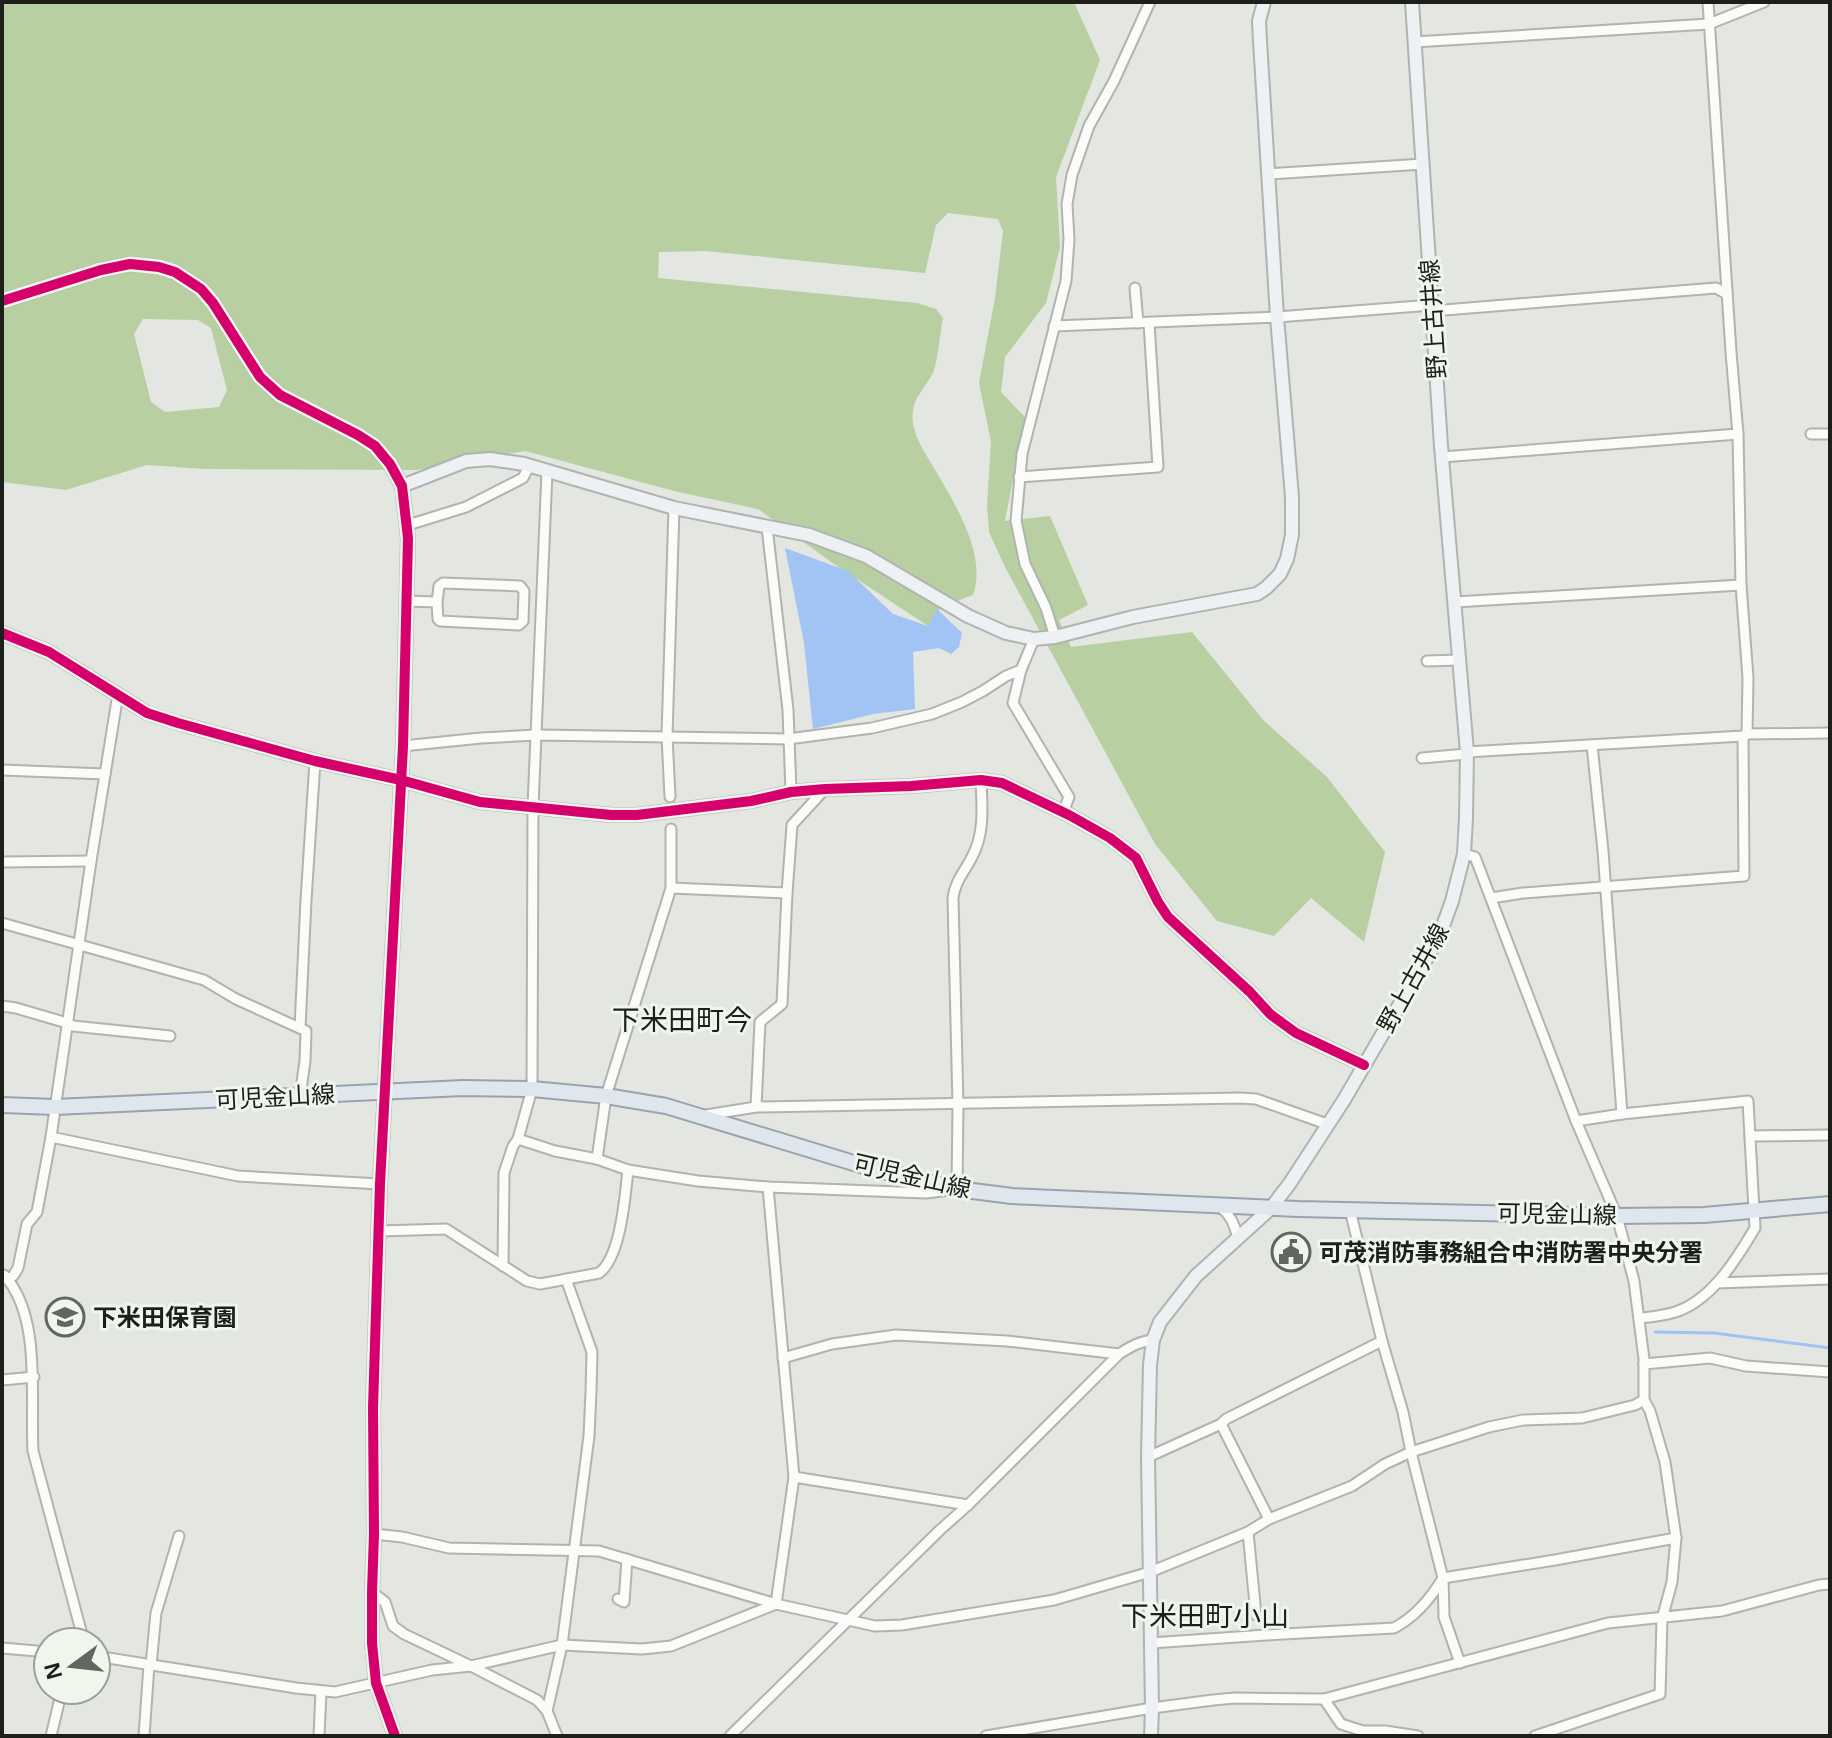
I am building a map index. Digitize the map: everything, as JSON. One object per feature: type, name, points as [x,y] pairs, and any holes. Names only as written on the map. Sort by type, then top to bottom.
[{"type":"main road","name":"可児金山線","points":[[2,1105],[55,1107],[463,1088],[532,1089],[666,1106],[870,1168],[957,1189],[1036,1198],[1271,1208],[1617,1216],[1704,1215],[1830,1204]]},
{"type":"street","points":[[1055,637],[1046,608],[1025,564],[1016,521],[1022,454],[1066,281],[1069,239],[1067,204],[1072,175],[1089,126],[1114,81],[1150,2]]},
{"type":"street","points":[[402,486],[466,461],[490,459],[529,466],[674,508],[809,535],[866,556],[968,616],[1006,633],[1034,639],[1257,594],[1280,574],[1292,535],[1292,497],[1277,317],[1259,21],[1264,2]]},
{"type":"street","name":"野上古井線","points":[[1151,1736],[1148,1457],[1153,1340],[1163,1317],[1196,1276],[1271,1208],[1290,1183],[1439,937],[1464,854],[1466,753],[1442,457],[1412,2]]},
{"type":"street","points":[[1491,898],[1744,876],[1748,678],[1741,585],[1738,434],[1708,2]]},
{"type":"street","points":[[1414,42],[1709,24],[1764,2]]},
{"type":"street","points":[[1268,174],[1423,164]]},
{"type":"street","points":[[2,301],[130,264],[175,272],[201,289],[213,303],[260,377],[280,395],[375,446],[402,486],[408,525],[403,746],[384,1092],[373,1408],[372,1643],[376,1683],[395,1736]]},
{"type":"street","points":[[1019,477],[1158,467],[1144,323],[1135,288]]},
{"type":"street","points":[[1054,326],[1277,317],[1716,288],[1727,294]]},
{"type":"street","points":[[1442,457],[1738,434]]},
{"type":"street","points":[[1811,434],[1830,434]]},
{"type":"street","points":[[408,525],[466,507],[523,478],[529,466]]},
{"type":"street","points":[[503,1266],[504,1173],[518,1139],[532,1089],[533,807],[547,472]]},
{"type":"street","points":[[670,797],[667,736],[674,508]]},
{"type":"street","points":[[767,527],[788,710],[791,792]]},
{"type":"street","points":[[443,583],[520,586],[524,591],[523,621],[519,625],[440,621],[437,602],[439,586],[443,583]]},
{"type":"street","points":[[1455,602],[1741,585]]},
{"type":"street","points":[[407,601],[437,602]]},
{"type":"street","points":[[2,634],[49,652],[147,713],[315,761],[480,802],[637,815],[825,789],[981,780],[1002,783],[1069,815],[1110,838],[1136,858],[1168,917],[1270,1014],[1296,1033],[1364,1065]]},
{"type":"street","points":[[1034,639],[1021,670],[1013,703],[1069,797],[1065,807],[1069,815]]},
{"type":"street","points":[[1427,661],[1459,660]]},
{"type":"street","points":[[403,746],[537,735],[788,739],[872,728],[932,714],[1021,670]]},
{"type":"street","points":[[80,1626],[33,1451],[34,1377],[24,1311],[4,1277],[13,1276],[18,1268],[27,1224],[37,1212],[118,694]]},
{"type":"street","points":[[1422,758],[1745,735],[1830,733]]},
{"type":"street","points":[[1592,745],[1622,1114]]},
{"type":"street","points":[[300,1028],[315,761]]},
{"type":"street","points":[[2,770],[105,774]]},
{"type":"street","points":[[518,1139],[628,1170],[698,1181],[926,1193],[957,1189],[953,898],[954,886],[979,839],[983,814],[981,780]]},
{"type":"street","points":[[756,1107],[760,1022],[782,1004],[792,825],[825,789]]},
{"type":"street","points":[[597,1159],[606,1096],[671,888],[671,829]]},
{"type":"street","points":[[1464,854],[1475,857],[1576,1121],[1617,1216],[1640,1318],[1644,1400],[1665,1462],[1676,1538],[1672,1582],[1662,1619],[1660,1694],[1535,1736]]},
{"type":"street","points":[[2,862],[91,861]]},
{"type":"street","points":[[671,888],[787,893]]},
{"type":"street","points":[[2,923],[204,980],[236,999],[306,1031],[300,1096]]},
{"type":"street","points":[[2,1006],[73,1026],[170,1036]]},
{"type":"street","points":[[699,1117],[756,1107],[1240,1098],[1256,1099],[1327,1124]]},
{"type":"street","points":[[1576,1121],[1748,1101],[1755,1228],[1717,1283],[1696,1301],[1674,1313],[1640,1318]]},
{"type":"street","points":[[1750,1136],[1830,1135]]},
{"type":"street","points":[[51,1137],[238,1176],[380,1184]]},
{"type":"street","points":[[380,1231],[446,1229],[527,1281],[540,1284],[599,1273],[606,1267],[620,1230],[628,1170]]},
{"type":"street","points":[[768,1187],[794,1477],[776,1604]]},
{"type":"street","points":[[1218,1206],[1233,1220],[1238,1238]]},
{"type":"street","points":[[1350,1210],[1443,1578],[1444,1617],[1460,1663]]},
{"type":"street","points":[[547,1711],[562,1645],[589,1436],[592,1352],[566,1279]]},
{"type":"street","points":[[1717,1283],[1830,1279]]},
{"type":"street","points":[[783,1358],[832,1344],[896,1335],[1007,1341],[1119,1354]]},
{"type":"street","points":[[730,1736],[1119,1354],[1134,1345],[1153,1340]]},
{"type":"street","points":[[1148,1457],[1221,1424],[1382,1341]]},
{"type":"street","points":[[1644,1364],[1710,1358],[1746,1366],[1830,1372]]},
{"type":"street","points":[[2,1380],[34,1377]]},
{"type":"street","points":[[374,1534],[449,1548],[599,1551],[776,1604],[875,1626],[902,1625],[1054,1600],[1150,1572],[1352,1486],[1385,1464],[1411,1452],[1489,1427],[1523,1420],[1582,1418],[1644,1400]]},
{"type":"street","points":[[1221,1424],[1269,1519]]},
{"type":"street","points":[[794,1477],[968,1505]]},
{"type":"street","points":[[1248,1532],[1256,1615]]},
{"type":"street","points":[[144,1736],[156,1613],[179,1536]]},
{"type":"street","points":[[1443,1578],[1676,1538]]},
{"type":"street","points":[[618,1599],[624,1602],[627,1559]]},
{"type":"street","points":[[1151,1643],[1394,1628],[1409,1620],[1443,1578]]},
{"type":"street","points":[[986,1736],[1152,1708],[1235,1698],[1324,1699],[1608,1623],[1722,1611],[1830,1584]]},
{"type":"street","points":[[372,1592],[385,1602],[393,1626],[404,1634],[537,1700],[547,1711],[557,1736]]},
{"type":"street","points":[[112,1659],[335,1692],[562,1645],[642,1649],[671,1646],[776,1604]]},
{"type":"street","points":[[2,1648],[32,1651]]},
{"type":"street","points":[[319,1736],[321,1691]]},
{"type":"street","points":[[1324,1699],[1341,1724],[1363,1731],[1418,1736]]},
{"type":"street","points":[[51,1736],[58,1706]]},
{"type":"green space","points":[[2,2],[1074,2],[1100,60],[1056,177],[1060,247],[1046,303],[1005,357],[1001,392],[1025,417],[1005,521],[1050,516],[1088,605],[1059,620],[1071,647],[1192,632],[1264,721],[1327,777],[1385,852],[1364,942],[1311,898],[1274,936],[1217,921],[1155,844],[1005,567],[989,532],[987,505],[991,442],[979,383],[995,298],[1003,231],[998,219],[948,213],[936,225],[925,273],[706,251],[659,252],[658,278],[917,303],[936,309],[943,318],[935,368],[916,401],[913,425],[966,527],[976,562],[976,579],[973,595],[941,607],[928,626],[758,509],[678,492],[525,451],[417,470],[205,469],[147,465],[66,490],[2,482]],"holes":[[[143,319],[198,320],[211,328],[227,390],[219,407],[165,412],[151,402],[134,334]]]},
{"type":"water","points":[[785,548],[848,571],[893,614],[928,626],[937,609],[962,633],[959,647],[951,654],[939,648],[913,652],[915,709],[873,714],[813,729],[804,643]]},
{"type":"waterway","points":[[1655,1332],[1714,1333],[1830,1348]]},
{"type":"cycle path","points":[[2,301],[130,264],[175,272],[201,289],[213,303],[260,377],[280,395],[375,446],[402,486],[408,538],[403,746],[380,1184],[373,1408],[372,1643],[376,1683],[395,1736]]},
{"type":"cycle path","points":[[2,633],[49,652],[147,713],[315,761],[480,802],[637,815],[825,789],[981,780],[1002,783],[1069,815],[1110,838],[1136,858],[1168,917],[1270,1014],[1296,1033],[1364,1065]]},
{"type":"place","name":"可茂消防事務組合中消防署中央分署","points":[[1291,1252]]},
{"type":"place","name":"下米田保育園","points":[[65,1317]]},
{"type":"district","name":"下米田町今","points":[[682,1020]]},
{"type":"district","name":"下米田町小山","points":[[1205,1616]]}]
